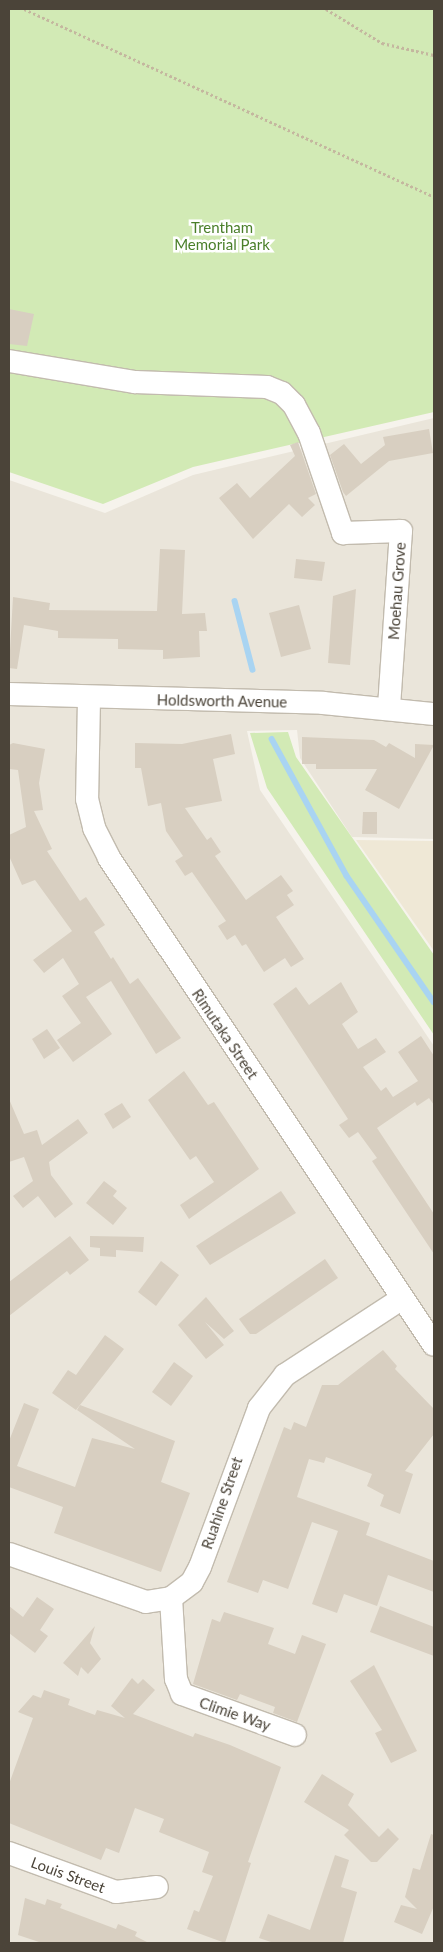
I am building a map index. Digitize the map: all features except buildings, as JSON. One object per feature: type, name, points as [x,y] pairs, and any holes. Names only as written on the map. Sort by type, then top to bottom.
[{"type":"street","name":"Moehau Grove","points":[[9,361],[134,382],[268,387],[282,393],[294,405],[309,433],[344,533],[401,531],[389,708]]},
{"type":"street","name":"Holdsworth Avenue","points":[[9,694],[89,699],[389,708],[434,714]]},
{"type":"street","name":"Rimutaka Street","points":[[89,699],[87,799],[94,828],[109,858],[400,1299],[434,1345]]},
{"type":"street","name":"Ruahine Street","points":[[9,1554],[146,1602],[172,1598],[192,1582],[200,1567],[259,1408],[286,1375],[400,1299]]},
{"type":"street","name":"Climie Way","points":[[172,1598],[176,1679],[182,1694],[295,1735]]},
{"type":"street","name":"Louis Street","points":[[9,1853],[116,1892],[158,1887]]},
{"type":"path","points":[[24,9],[434,197]]},
{"type":"path","points":[[326,9],[382,43],[434,55]]},
{"type":"shaded area","points":[[434,418],[434,839],[352,837],[300,758],[297,730],[247,731],[260,790],[434,1046],[434,1943],[9,1943],[9,480],[105,513],[193,475]]},
{"type":"shaded area","points":[[356,840],[434,841],[434,951]]},
{"type":"green space","name":"Trentham Memorial Park","points":[[9,9],[434,9],[434,412],[193,467],[103,504],[9,472]]},
{"type":"green space","points":[[288,732],[296,757],[434,955],[434,1035],[267,788],[250,733]]},
{"type":"waterway","points":[[235,601],[253,670]]},
{"type":"waterway","points":[[272,739],[347,876],[434,1002]]}]
